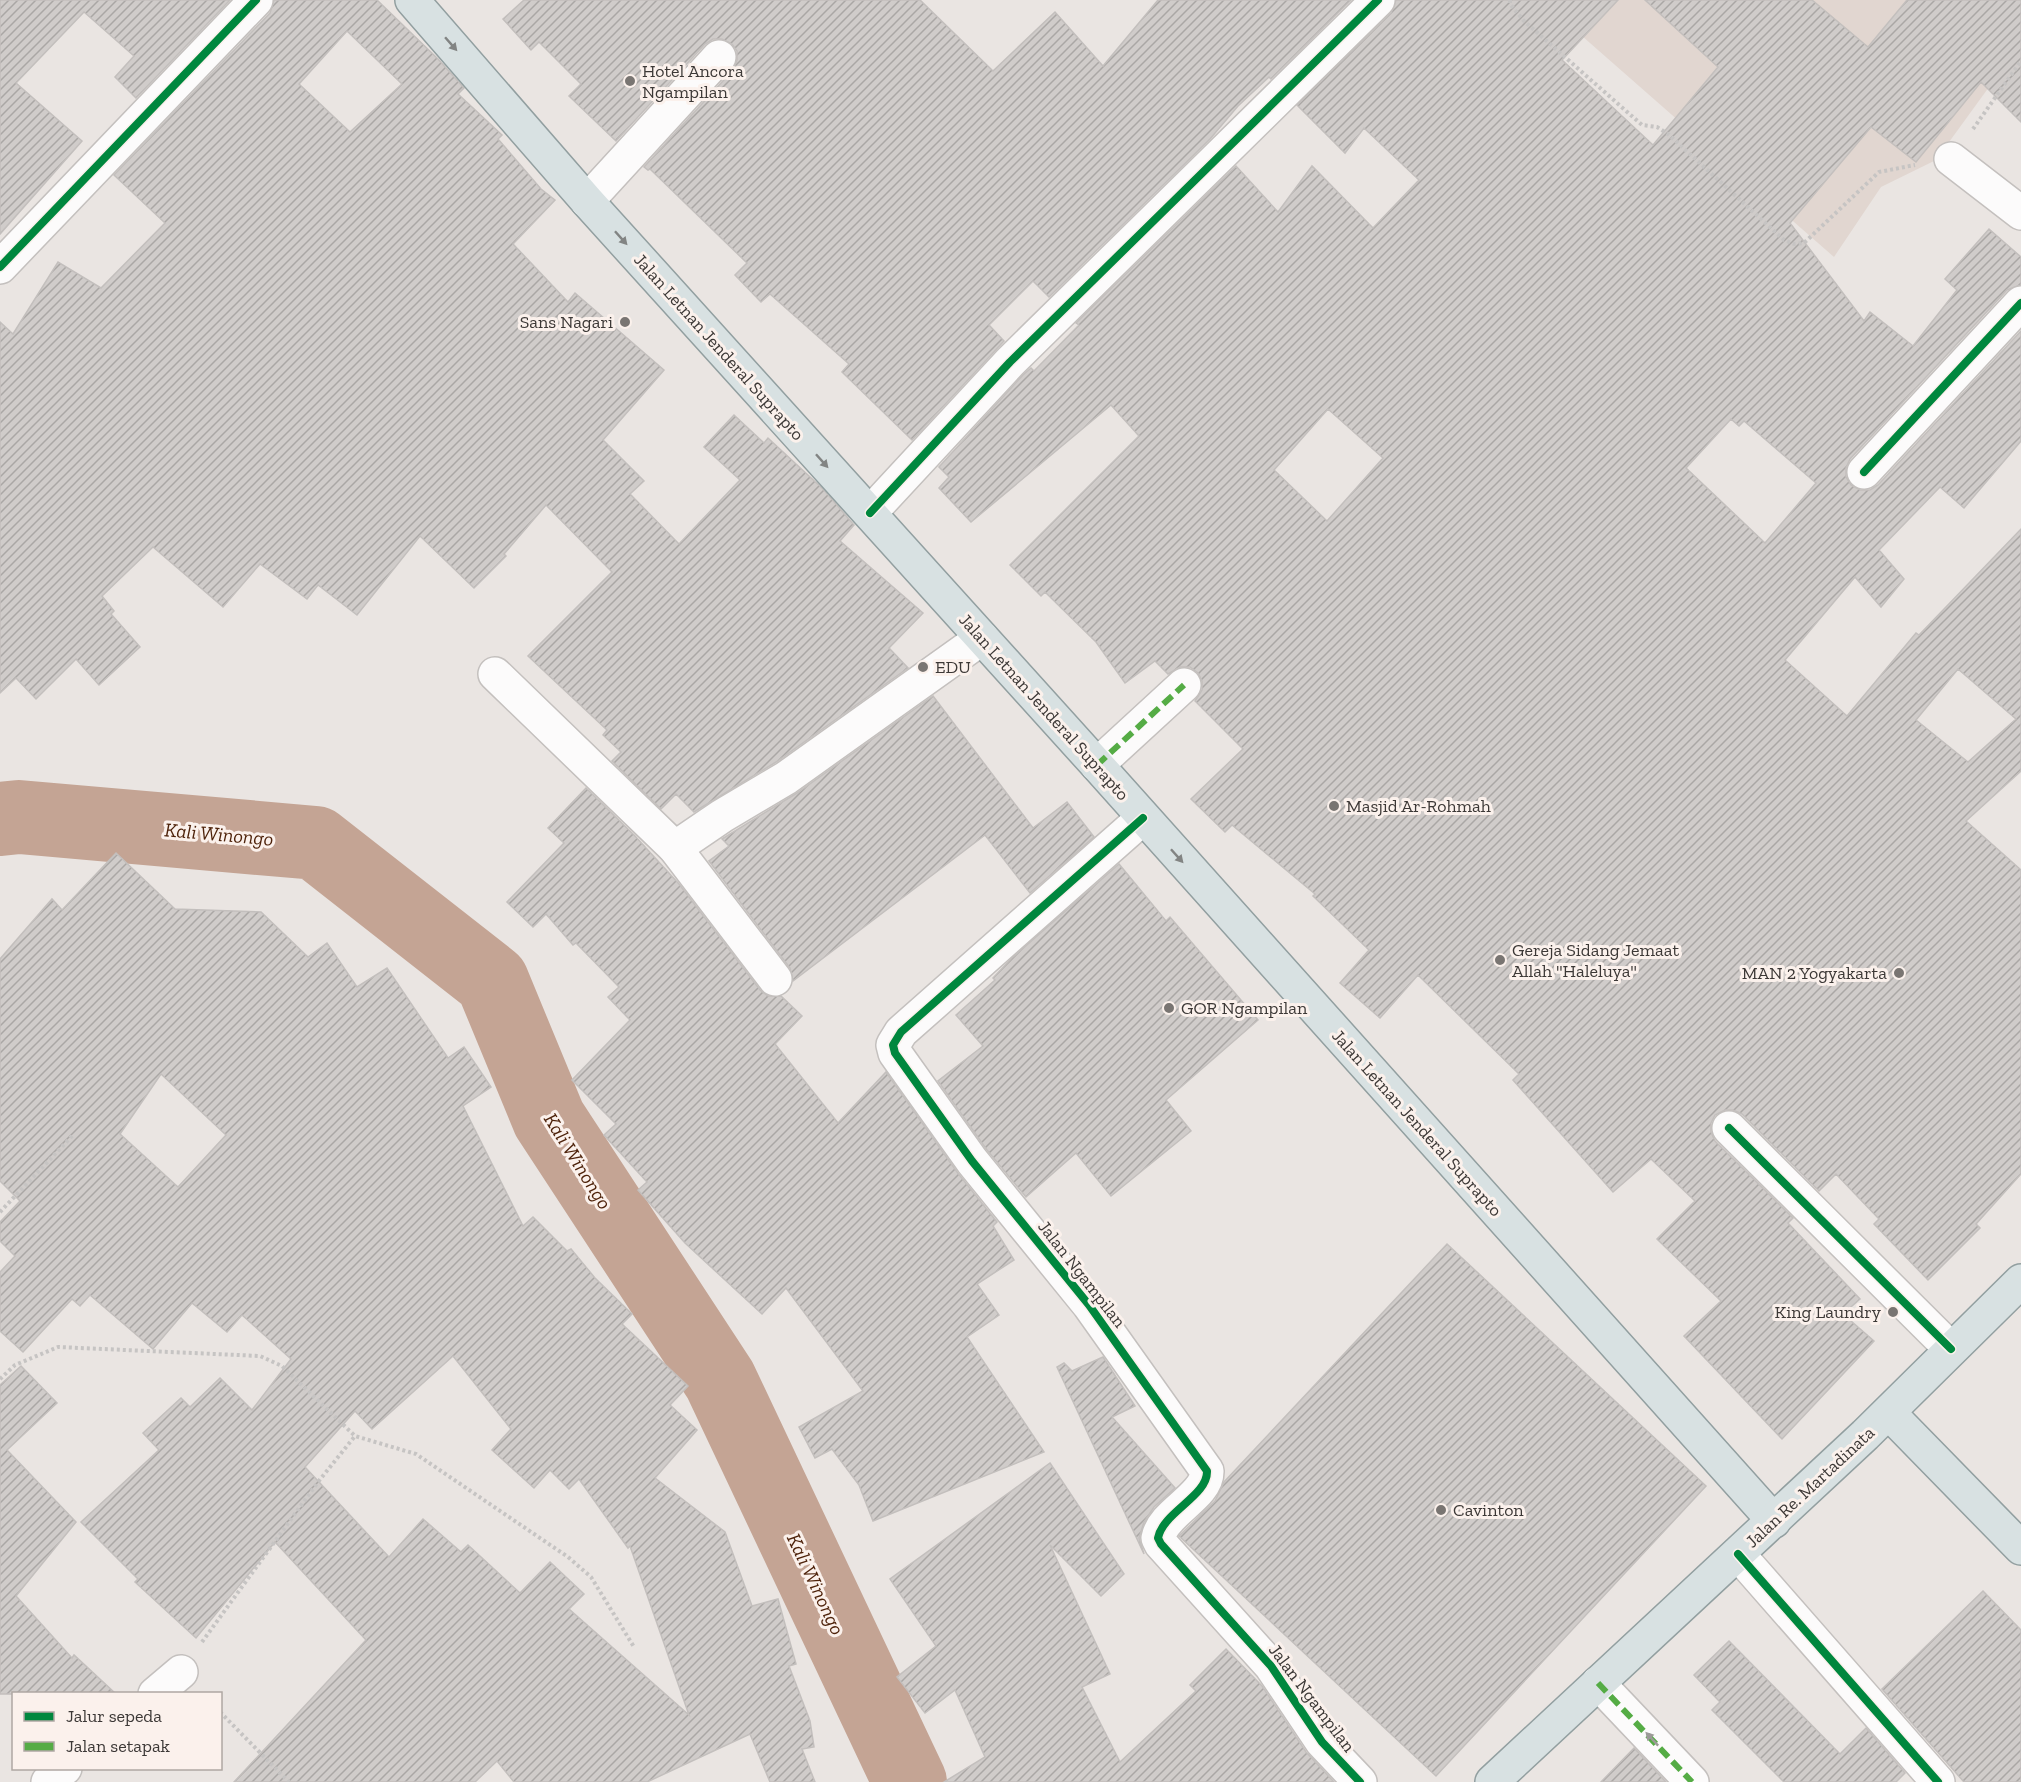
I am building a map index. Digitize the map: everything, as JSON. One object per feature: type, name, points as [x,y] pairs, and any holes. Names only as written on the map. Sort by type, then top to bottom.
[{"type":"main road","name":"Jalan Letnan Jenderal Suprapto","points":[[412,0],[586,201],[1097,765],[1774,1521]]},
{"type":"main road","name":"Jalan Re. Martadinata","points":[[1492,1782],[1889,1413],[2021,1281]]},
{"type":"main road","points":[[1889,1413],[2021,1548]]},
{"type":"street","points":[[0,267],[256,0]]},
{"type":"street","points":[[870,513],[1010,362],[1378,0]]},
{"type":"street","points":[[586,201],[719,57]]},
{"type":"street","points":[[1951,159],[2021,213]]},
{"type":"street","points":[[1864,472],[2021,303]]},
{"type":"street","points":[[675,848],[722,816],[786,778],[982,638]]},
{"type":"street","points":[[495,674],[675,848],[775,979]]},
{"type":"street","points":[[1097,765],[1184,685]]},
{"type":"street","name":"Jalan Ngampilan","points":[[1143,818],[901,1032],[893,1045],[895,1053],[972,1161],[1089,1305],[1207,1471],[1205,1483],[1162,1527],[1158,1538],[1161,1544],[1271,1666],[1322,1742],[1360,1782]]},
{"type":"street","points":[[1729,1128],[1951,1349]]},
{"type":"street","points":[[1738,1554],[1938,1782]]},
{"type":"street","points":[[156,1692],[181,1672]]},
{"type":"street","points":[[1598,1683],[1692,1782]]},
{"type":"street","points":[[48,1782],[63,1770]]},
{"type":"path","points":[[1510,0],[1510,4],[1524,21],[1642,125],[1657,127],[1668,134],[1784,240],[1794,244],[1804,243],[1816,233]]},
{"type":"path","points":[[0,1212],[73,1135]]},
{"type":"path","points":[[0,1379],[15,1365],[58,1347],[260,1356],[282,1366],[354,1436],[416,1454],[568,1557],[591,1577],[634,1647]]},
{"type":"path","points":[[181,1672],[318,1482],[354,1436]]},
{"type":"path","points":[[222,1714],[289,1782]]},
{"type":"shaded area","points":[[1541,0],[2021,0],[2021,43],[1936,160],[1881,187],[1834,257]]},
{"type":"building","points":[[0,0],[230,0],[136,98],[115,77],[134,56],[84,12],[16,83],[82,141],[0,234]]},
{"type":"building","points":[[274,0],[377,0],[438,59],[464,88],[458,94],[502,135],[498,139],[541,189],[555,200],[513,244],[568,302],[575,293],[664,370],[603,440],[644,481],[630,494],[679,544],[740,480],[704,447],[734,415],[764,443],[768,438],[823,489],[854,525],[840,541],[923,613],[889,648],[908,668],[776,762],[694,812],[676,794],[661,809],[612,761],[621,752],[603,735],[607,730],[528,656],[612,572],[546,505],[504,554],[506,556],[474,588],[420,536],[357,615],[318,585],[307,599],[260,564],[223,607],[153,547],[102,596],[114,611],[111,614],[140,647],[99,685],[76,659],[36,699],[16,678],[0,693],[0,322],[13,334],[58,262],[101,288],[165,223],[114,175],[270,13]],"holes":[[[347,31],[402,84],[350,132],[299,84]]]},
{"type":"building","points":[[524,0],[920,0],[993,71],[1055,12],[1103,66],[1158,0],[1351,0],[1271,79],[1269,77],[1238,106],[1210,139],[1049,297],[1033,281],[989,325],[1004,341],[912,440],[842,372],[849,364],[770,294],[761,302],[735,275],[747,263],[650,169],[644,167],[733,70],[737,60],[737,51],[732,44],[722,39],[713,39],[705,44],[616,141],[569,96],[581,84],[539,42],[531,50],[503,19]]},
{"type":"building","points":[[1396,0],[1618,0],[1562,60],[1653,145],[1718,67],[1645,0],[1812,0],[1868,47],[1907,0],[2021,0],[2021,122],[1981,82],[1916,162],[1871,127],[1790,223],[1864,321],[1870,312],[1913,346],[1957,290],[1945,279],[1989,229],[2021,257],[2021,285],[2007,290],[1850,459],[1846,468],[1846,477],[1851,485],[1860,490],[1870,490],[1878,485],[2021,331],[2021,441],[1964,508],[1940,487],[1879,550],[1904,579],[1881,607],[1855,577],[1785,660],[1847,716],[1916,633],[1919,635],[2021,529],[2021,771],[1966,821],[2021,870],[2021,1174],[1976,1224],[1980,1228],[1928,1280],[1874,1224],[1879,1219],[1836,1174],[1819,1191],[1742,1114],[1733,1110],[1725,1110],[1715,1115],[1711,1123],[1711,1132],[1715,1141],[1793,1218],[1788,1223],[1860,1299],[1843,1314],[1874,1341],[1782,1439],[1684,1336],[1721,1301],[1657,1239],[1695,1201],[1651,1159],[1613,1192],[1513,1080],[1519,1074],[1418,975],[1380,1018],[1340,983],[1369,950],[1313,896],[1315,894],[1232,825],[1225,832],[1191,799],[1243,749],[1195,701],[1202,690],[1202,681],[1198,673],[1190,667],[1180,667],[1168,674],[1155,661],[1125,683],[1096,642],[1045,592],[1041,596],[1010,565],[1139,436],[1111,405],[971,522],[939,488],[949,477],[939,467],[1023,375],[1031,368],[1034,371],[1079,325],[1076,323],[1236,166],[1278,212],[1312,166],[1373,228],[1419,180],[1364,128],[1345,153],[1297,105],[1391,13]],"holes":[[[1328,409],[1383,458],[1327,521],[1274,470]],[[1731,419],[1739,426],[1744,421],[1816,483],[1765,543],[1686,468]],[[1958,669],[2016,719],[1968,762],[1916,720]]]},
{"type":"building","points":[[933,696],[1033,828],[1067,802],[1094,837],[1030,893],[985,835],[793,981],[790,968],[709,861],[729,846],[722,839],[797,793]]},
{"type":"building","points":[[586,788],[679,884],[760,990],[768,996],[781,996],[802,1016],[775,1044],[838,1123],[886,1072],[957,1172],[997,1222],[993,1226],[1014,1260],[977,1284],[999,1315],[967,1337],[1044,1452],[873,1521],[859,1485],[832,1449],[815,1458],[799,1427],[863,1391],[786,1288],[762,1314],[685,1243],[638,1190],[647,1182],[604,1135],[616,1124],[572,1080],[630,1020],[608,997],[619,987],[576,943],[573,945],[546,914],[533,927],[507,902],[564,843],[548,828]]},
{"type":"building","points":[[116,853],[175,909],[261,912],[308,957],[327,943],[357,987],[387,968],[448,1058],[464,1047],[491,1087],[463,1106],[523,1226],[533,1217],[567,1251],[571,1249],[595,1278],[632,1314],[622,1324],[688,1386],[670,1405],[697,1430],[655,1478],[725,1532],[752,1606],[778,1599],[796,1664],[789,1666],[810,1721],[814,1747],[802,1749],[815,1782],[770,1782],[750,1734],[647,1782],[514,1782],[497,1761],[475,1782],[234,1782],[366,1640],[275,1542],[196,1638],[135,1582],[138,1579],[81,1522],[159,1450],[143,1433],[181,1398],[190,1407],[220,1378],[252,1410],[291,1359],[242,1315],[227,1332],[192,1303],[153,1349],[90,1295],[80,1306],[72,1299],[23,1352],[0,1331],[0,1272],[15,1256],[0,1241],[0,1222],[20,1201],[0,1181],[0,959],[52,899],[62,910]],"holes":[[[161,1074],[226,1135],[178,1187],[120,1134]],[[453,1356],[511,1429],[492,1450],[534,1488],[550,1470],[569,1489],[579,1479],[628,1548],[630,1546],[689,1715],[569,1609],[584,1594],[550,1562],[520,1593],[468,1545],[461,1552],[423,1519],[389,1557],[305,1467],[355,1411],[372,1429]]]},
{"type":"building","points":[[1119,864],[1166,921],[1170,917],[1258,1020],[1166,1100],[1191,1131],[1111,1196],[1076,1153],[1026,1197],[987,1150],[938,1081],[983,1046],[956,1015],[995,980],[993,978],[1012,958]]},
{"type":"building","name":"Cavinton","points":[[1447,1244],[1706,1486],[1436,1776],[1179,1536],[1215,1501],[1224,1482]]},
{"type":"building","points":[[1103,1357],[1135,1406],[1112,1417],[1175,1488],[1154,1507],[1144,1522],[1139,1538],[1144,1554],[1057,1367],[1064,1363],[1072,1371]]},
{"type":"building","points":[[21,1366],[57,1403],[7,1450],[76,1522],[16,1596],[72,1658],[74,1655],[114,1692],[0,1694],[0,1385]]},
{"type":"building","points":[[1050,1463],[1124,1574],[1101,1596],[1050,1545],[1110,1674],[1082,1687],[1120,1762],[1196,1691],[1190,1685],[1226,1649],[1262,1686],[1306,1752],[1334,1782],[944,1782],[985,1757],[955,1690],[925,1713],[897,1677],[936,1646],[890,1579]]},
{"type":"building","points":[[1983,1591],[2021,1630],[2021,1782],[1964,1782],[1882,1689]]},
{"type":"building","points":[[1729,1641],[1840,1754],[1866,1728],[1905,1773],[1896,1782],[1784,1782],[1712,1710],[1720,1702],[1694,1675]]},
{"type":"building","points":[[1634,1748],[1666,1782],[1601,1782]]},
{"type":"waterway","name":"Kali Winongo","points":[[0,819],[19,817],[316,843],[492,981],[549,1119],[720,1380],[910,1782]]},
{"type":"marked path","points":[[1097,765],[1184,685]]},
{"type":"marked path","points":[[1598,1683],[1692,1782]]},
{"type":"cycle path","points":[[0,267],[256,0]]},
{"type":"cycle path","points":[[870,513],[1010,362],[1378,0]]},
{"type":"cycle path","points":[[1864,472],[2021,303]]},
{"type":"cycle path","points":[[1143,818],[901,1032],[893,1045],[895,1053],[972,1161],[1089,1305],[1207,1471],[1200,1488],[1162,1529],[1158,1538],[1161,1544],[1271,1666],[1322,1742],[1360,1782]]},
{"type":"cycle path","points":[[1729,1128],[1951,1349]]},
{"type":"cycle path","points":[[1738,1554],[1938,1782]]},
{"type":"place","name":"Hotel Ancora Ngampilan","points":[[630,81]]},
{"type":"place","name":"Sans Nagari","points":[[625,322]]},
{"type":"place","name":"EDU","points":[[923,667]]},
{"type":"place","name":"Masjid Ar-Rohmah","points":[[1334,806]]},
{"type":"place","name":"Gereja Sidang Jemaat Allah \"Haleluya\"","points":[[1500,960]]},
{"type":"place","name":"MAN 2 Yogyakarta","points":[[1899,973]]},
{"type":"place","name":"GOR Ngampilan","points":[[1169,1008]]},
{"type":"place","name":"King Laundry","points":[[1893,1312]]},
{"type":"place","name":"Cavinton","points":[[1441,1510]]}]
